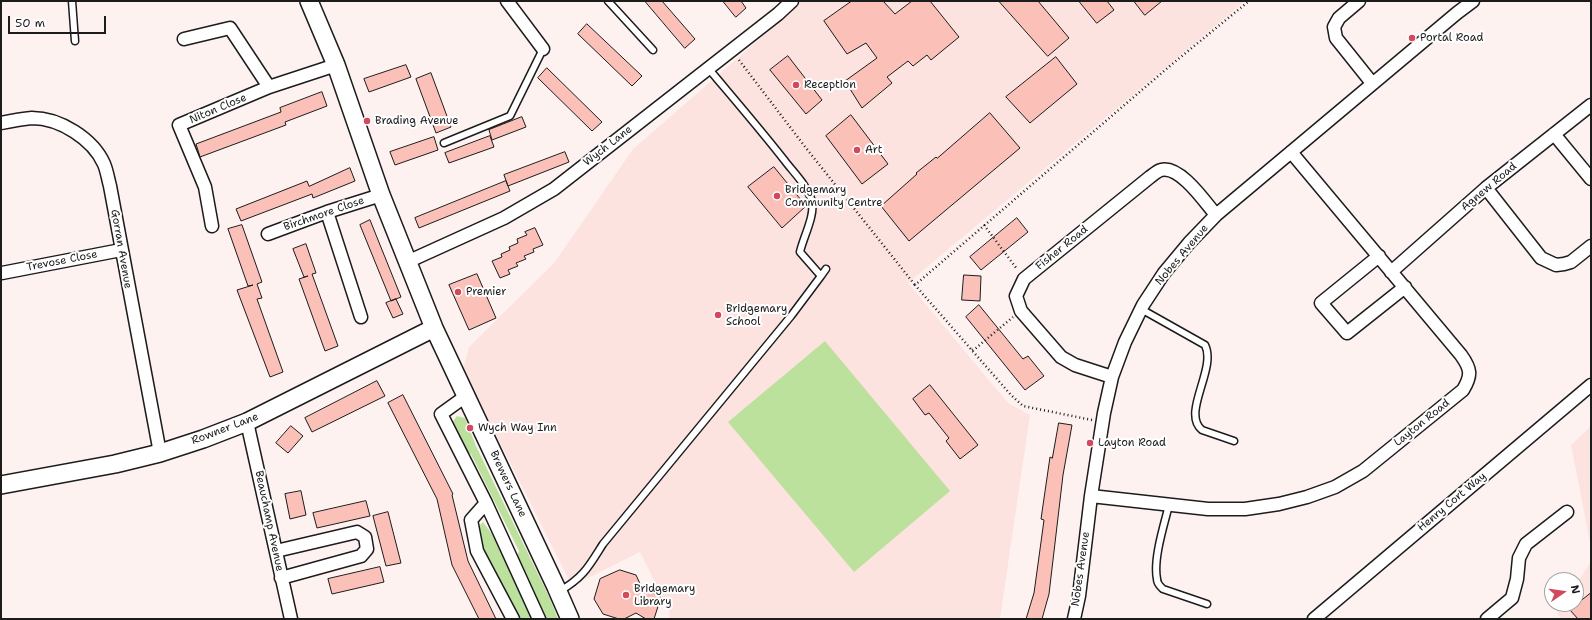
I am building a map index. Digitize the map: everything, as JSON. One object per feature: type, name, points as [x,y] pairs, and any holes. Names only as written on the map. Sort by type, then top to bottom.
[{"type":"street","points":[[507,1],[543,49]]},
{"type":"street","name":"Wych Lane","points":[[407,262],[504,218],[554,189],[778,14],[792,1]]},
{"type":"street","points":[[1359,1],[1339,18],[1334,27],[1336,38],[1372,83]]},
{"type":"street","name":"Nobes Avenue","points":[[1074,619],[1079,596],[1090,496],[1102,422],[1112,377],[1125,342],[1141,309],[1164,273],[1189,243],[1216,215],[1372,83],[1473,1]]},
{"type":"street","points":[[311,2],[336,66],[381,194],[434,328]]},
{"type":"street","points":[[184,39],[230,28],[269,87]]},
{"type":"street","name":"Niton Close","points":[[212,226],[205,187],[178,125],[269,87],[336,66]]},
{"type":"street","name":"Agnew Road","points":[[1391,272],[1486,188],[1591,105]]},
{"type":"street","name":"Gorran Avenue","points":[[1,123],[32,118],[56,122],[72,130],[91,144],[104,164],[110,186],[160,453]]},
{"type":"street","points":[[1554,134],[1591,179]]},
{"type":"street","name":"Layton Road","points":[[1090,496],[1208,509],[1245,509],[1279,504],[1335,487],[1364,471],[1463,390],[1469,379],[1468,366],[1405,287],[1291,152]]},
{"type":"street","name":"Fisher Road","points":[[1021,311],[1016,296],[1024,279],[1150,177],[1162,170],[1172,171],[1181,175],[1216,215]]},
{"type":"street","points":[[1486,188],[1541,258],[1556,265],[1571,262],[1591,246]]},
{"type":"street","name":"Birchmore Close","points":[[268,234],[381,194]]},
{"type":"street","points":[[328,212],[361,317]]},
{"type":"street","name":"Trevose Close","points":[[2,273],[121,250]]},
{"type":"street","points":[[1379,256],[1322,303],[1347,333],[1405,287]]},
{"type":"street","points":[[1021,311],[1061,357],[1075,365],[1112,377]]},
{"type":"street","name":"Rowner Lane","points":[[1,485],[115,464],[160,453],[247,422],[434,328]]},
{"type":"street","name":"Brewers Lane","points":[[434,328],[570,619]]},
{"type":"street","name":"Henry Cort Way","points":[[1314,619],[1591,385]]},
{"type":"street","points":[[466,396],[441,414],[486,503],[539,619]]},
{"type":"street","name":"Beauchamp Avenue","points":[[247,422],[281,578],[292,619]]},
{"type":"street","points":[[486,503],[471,520],[477,551],[513,619]]},
{"type":"street","points":[[1487,619],[1512,598],[1517,579],[1519,558],[1526,544],[1567,512]]},
{"type":"street","points":[[276,551],[357,532],[365,537],[367,549],[361,556],[281,578]]},
{"type":"lane","points":[[72,1],[75,41]]},
{"type":"lane","points":[[608,1],[653,50]]},
{"type":"lane","points":[[444,143],[510,116],[543,49]]},
{"type":"lane","points":[[708,68],[755,123],[806,188],[812,202],[810,220],[803,238],[800,252],[821,276]]},
{"type":"lane","points":[[558,592],[574,583],[584,573],[603,544],[791,316],[826,269]]},
{"type":"lane","points":[[1141,309],[1205,345],[1208,355],[1196,403],[1195,420],[1198,427],[1202,430],[1234,440]]},
{"type":"lane","points":[[1169,505],[1159,545],[1156,580],[1163,589],[1208,604]]},
{"type":"path","points":[[915,285],[1177,60],[1249,1]]},
{"type":"path","points":[[732,50],[810,153],[915,285],[1011,395],[1022,406],[1102,422]]},
{"type":"path","points":[[984,225],[1024,279]]},
{"type":"path","points":[[972,350],[1021,311]]},
{"type":"shaded area","name":"Bridgemary School","points":[[801,1],[1245,1],[908,283],[1008,403],[1030,415],[1000,619],[670,619],[669,611],[640,552],[572,586],[463,369],[469,347],[554,263],[633,149],[793,10]]},
{"type":"shaded area","points":[[1591,426],[1591,548],[1571,445]]},
{"type":"shaded area","points":[[1591,561],[1591,619],[1561,619],[1557,614],[1558,612],[1584,612],[1584,572]]},
{"type":"green space","points":[[825,341],[950,491],[854,572],[728,422]]},
{"type":"green space","points":[[457,416],[465,418],[476,446],[551,601],[558,619],[544,619],[517,556],[519,551],[471,454],[466,452],[452,423]]},
{"type":"green space","points":[[483,522],[498,544],[532,619],[516,619],[483,553],[479,526]]},
{"type":"building","points":[[645,1],[662,1],[695,39],[685,48]]},
{"type":"building","points":[[723,1],[741,1],[746,8],[736,17]]},
{"type":"building","points":[[852,1],[883,1],[895,14],[912,1],[930,1],[959,37],[931,60],[927,55],[913,66],[908,61],[887,77],[892,83],[862,108],[845,81],[877,58],[866,43],[847,54],[824,21]]},
{"type":"building","points":[[999,1],[1038,1],[1069,38],[1048,56]]},
{"type":"building","points":[[1079,1],[1107,1],[1114,10],[1097,23]]},
{"type":"building","points":[[1134,1],[1162,1],[1145,15]]},
{"type":"building","points":[[587,24],[642,76],[632,86],[578,34]]},
{"type":"building","name":"Reception","points":[[788,56],[822,100],[806,114],[770,70]]},
{"type":"building","points":[[1056,57],[1077,84],[1030,123],[1006,97]]},
{"type":"building","points":[[406,65],[411,77],[369,92],[364,79]]},
{"type":"building","points":[[547,68],[602,122],[592,131],[538,78]]},
{"type":"building","points":[[431,73],[451,127],[436,133],[416,79]]},
{"type":"building","points":[[322,92],[327,106],[285,122],[286,125],[200,157],[196,144],[281,112],[280,108]]},
{"type":"building","points":[[990,113],[1020,148],[909,241],[881,206],[917,174],[916,173],[936,157],[937,158]]},
{"type":"building","name":"Art","points":[[851,115],[888,164],[862,184],[826,136]]},
{"type":"building","points":[[522,117],[526,127],[492,140],[489,130]]},
{"type":"building","points":[[490,136],[494,147],[449,163],[445,153]]},
{"type":"building","points":[[434,137],[438,150],[395,165],[390,152]]},
{"type":"building","points":[[565,152],[569,162],[508,186],[504,175]]},
{"type":"building","name":"Bridgemary Community Centre","points":[[774,167],[806,206],[782,228],[748,187]]},
{"type":"building","points":[[350,168],[355,181],[313,198],[312,194],[241,221],[236,209],[307,181],[309,186]]},
{"type":"building","points":[[506,181],[510,191],[419,228],[415,218]]},
{"type":"building","points":[[1017,218],[1028,232],[981,270],[970,257]]},
{"type":"building","points":[[370,220],[401,297],[391,301],[360,225]]},
{"type":"building","points":[[242,225],[262,282],[257,284],[262,298],[257,299],[283,372],[270,377],[237,290],[253,285],[248,286],[228,229]]},
{"type":"building","points":[[535,228],[543,245],[533,249],[534,252],[524,256],[526,259],[516,263],[518,266],[508,270],[510,274],[500,278],[492,261],[502,257],[501,254],[510,250],[509,247],[518,243],[517,239],[527,235],[525,232]]},
{"type":"building","points":[[306,244],[316,273],[312,274],[338,346],[325,351],[299,279],[308,276],[304,277],[293,249]]},
{"type":"building","points":[[477,274],[496,318],[469,330],[449,285]]},
{"type":"building","points":[[964,275],[981,276],[980,301],[962,300]]},
{"type":"building","points":[[396,299],[403,314],[393,318],[386,303]]},
{"type":"building","points":[[979,305],[1023,359],[1028,356],[1044,376],[1025,390],[966,317]]},
{"type":"building","points":[[377,381],[385,396],[312,432],[305,418]]},
{"type":"building","points":[[930,385],[978,445],[960,459],[946,441],[949,438],[929,413],[925,415],[913,399]]},
{"type":"building","points":[[403,395],[453,494],[468,561],[496,619],[479,619],[452,565],[437,499],[388,403]]},
{"type":"building","points":[[1059,423],[1072,425],[1063,475],[1049,594],[1042,619],[1026,619],[1034,593],[1044,520],[1041,519],[1050,457],[1052,458]]},
{"type":"building","points":[[291,426],[303,436],[288,453],[276,443]]},
{"type":"building","points":[[301,491],[306,515],[290,519],[285,494]]},
{"type":"building","points":[[366,501],[370,516],[317,528],[313,513]]},
{"type":"building","points":[[388,512],[401,563],[386,566],[373,516]]},
{"type":"building","points":[[380,567],[384,582],[332,594],[328,579]]},
{"type":"building","name":"Bridgemary Library","points":[[620,570],[636,575],[642,588],[661,597],[654,619],[646,619],[636,613],[624,619],[603,614],[594,599],[600,579]]},
{"type":"building","points":[[1591,593],[1591,619],[1578,619],[1572,612],[1584,612],[1584,599]]},
{"type":"place","name":"Portal Road","points":[[1412,38]]},
{"type":"place","name":"Reception","points":[[796,85]]},
{"type":"place","name":"Brading Avenue","points":[[367,121]]},
{"type":"place","name":"Art","points":[[857,150]]},
{"type":"place","name":"Bridgemary Community Centre","points":[[777,196]]},
{"type":"place","name":"Premier","points":[[458,292]]},
{"type":"place","name":"Bridgemary School","points":[[718,315]]},
{"type":"place","name":"Wych Way Inn","points":[[470,428]]},
{"type":"place","name":"Layton Road","points":[[1090,443]]},
{"type":"place","name":"Bridgemary Library","points":[[626,595]]}]
